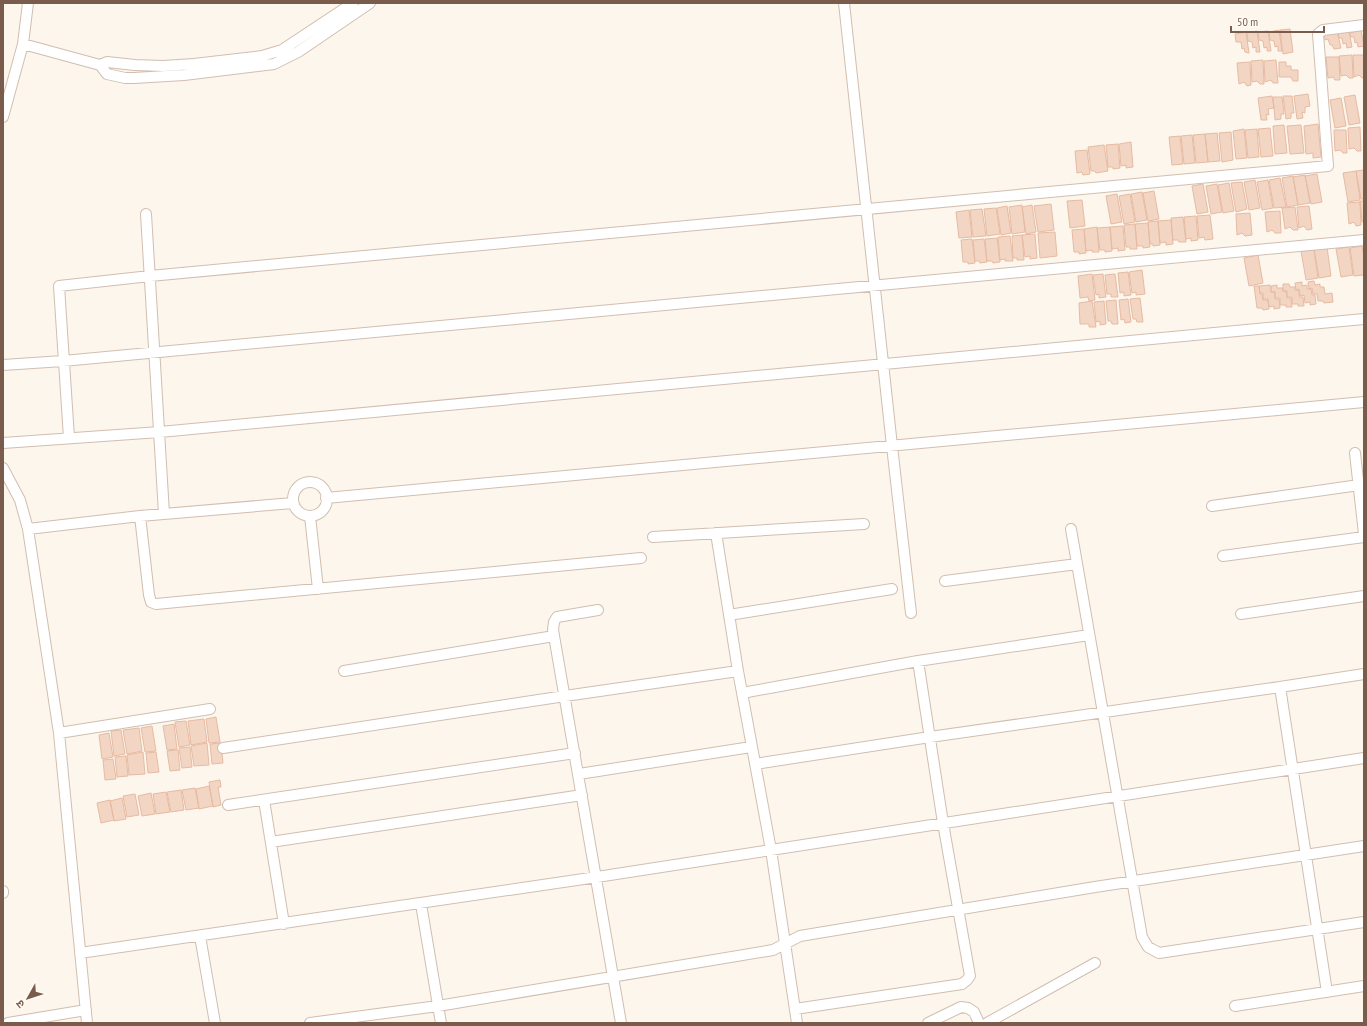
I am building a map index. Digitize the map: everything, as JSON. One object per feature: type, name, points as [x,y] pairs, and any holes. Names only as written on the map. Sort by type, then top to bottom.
[{"type":"street","points":[[3,116],[23,44],[28,3]]},
{"type":"street","points":[[100,65],[107,62],[163,66],[194,64],[267,55],[282,50],[353,3]]},
{"type":"street","points":[[23,44],[100,65],[107,74],[125,78],[184,75],[274,64],[298,52],[370,3]]},
{"type":"street","points":[[844,3],[876,286],[892,446],[912,613]]},
{"type":"street","points":[[69,438],[59,286],[150,276],[1328,166],[1318,34],[1323,30],[1364,25]]},
{"type":"street","points":[[146,214],[164,514]]},
{"type":"street","points":[[3,364],[63,361],[1364,240]]},
{"type":"street","points":[[3,443],[160,432],[1364,319]]},
{"type":"street","points":[[326,498],[1364,402]]},
{"type":"street","points":[[1355,453],[1364,534]]},
{"type":"street","points":[[3,468],[20,500],[28,529],[59,733],[87,1023]]},
{"type":"street","points":[[308,482],[313,482],[323,488],[326,498],[323,508],[315,515],[310,516],[300,512],[293,503],[294,492],[298,487],[308,482]]},
{"type":"street","points":[[1212,506],[1359,485]]},
{"type":"street","points":[[28,529],[140,516],[293,503]]},
{"type":"street","points":[[140,516],[149,595],[151,602],[156,604],[641,558]]},
{"type":"street","points":[[310,516],[318,589]]},
{"type":"street","points":[[653,536],[864,524]]},
{"type":"street","points":[[1070,529],[1142,937],[1148,948],[1159,953],[1364,922]]},
{"type":"street","points":[[716,533],[751,747],[771,850],[797,1023]]},
{"type":"street","points":[[1222,556],[1364,537]]},
{"type":"street","points":[[945,581],[1077,564]]},
{"type":"street","points":[[729,615],[892,589]]},
{"type":"street","points":[[1241,614],[1364,596]]},
{"type":"street","points":[[598,610],[557,617],[554,622],[554,636],[621,1023]]},
{"type":"street","points":[[742,693],[918,661],[1089,635]]},
{"type":"street","points":[[344,671],[554,636]]},
{"type":"street","points":[[795,1009],[962,984],[970,976],[943,823],[918,661]]},
{"type":"street","points":[[223,748],[738,671]]},
{"type":"street","points":[[755,764],[1364,674]]},
{"type":"street","points":[[1280,687],[1328,992]]},
{"type":"street","points":[[59,733],[210,709]]},
{"type":"street","points":[[579,774],[751,747]]},
{"type":"street","points":[[228,805],[575,753]]},
{"type":"street","points":[[80,953],[421,904],[1364,758]]},
{"type":"street","points":[[271,842],[582,795]]},
{"type":"street","points":[[264,800],[284,924]]},
{"type":"street","points":[[310,1023],[438,1006],[613,977],[773,950],[800,936],[1133,881],[1364,846]]},
{"type":"street","points":[[421,904],[441,1023]]},
{"type":"street","points":[[200,936],[215,1023]]},
{"type":"street","points":[[987,1023],[1094,963]]},
{"type":"street","points":[[1236,1006],[1364,986]]},
{"type":"street","points":[[928,1023],[961,1007],[968,1008],[974,1012],[979,1023]]},
{"type":"street","points":[[8,1023],[86,1010]]},
{"type":"building","points":[[1290,29],[1293,52],[1283,54],[1280,30]]},
{"type":"building","points":[[1279,30],[1282,51],[1278,51],[1278,46],[1275,47],[1274,41],[1270,40],[1269,32]]},
{"type":"building","points":[[1361,30],[1364,46],[1358,47],[1357,42],[1355,43],[1354,37],[1351,37],[1350,33]]},
{"type":"building","points":[[1257,31],[1260,52],[1256,52],[1256,47],[1253,48],[1252,42],[1248,41],[1247,33]]},
{"type":"building","points":[[1268,31],[1271,51],[1267,51],[1267,47],[1264,48],[1263,41],[1259,40],[1258,32]]},
{"type":"building","points":[[1337,31],[1341,48],[1334,49],[1332,45],[1330,45],[1328,39],[1325,40],[1324,34]]},
{"type":"building","points":[[1349,31],[1352,47],[1347,48],[1346,43],[1343,44],[1342,38],[1339,38],[1338,33]]},
{"type":"building","points":[[1246,32],[1249,53],[1245,52],[1244,48],[1242,49],[1241,42],[1236,42],[1235,34]]},
{"type":"building","points":[[1352,55],[1353,78],[1349,78],[1346,75],[1341,76],[1339,56]]},
{"type":"building","points":[[1353,55],[1364,55],[1364,78],[1359,75],[1354,77]]},
{"type":"building","points":[[1326,57],[1339,57],[1340,80],[1335,80],[1333,77],[1328,78]]},
{"type":"building","points":[[1263,60],[1264,84],[1260,84],[1257,81],[1252,82],[1251,61]]},
{"type":"building","points":[[1276,60],[1278,83],[1273,83],[1271,80],[1265,82],[1264,61]]},
{"type":"building","points":[[1250,62],[1251,85],[1247,86],[1244,82],[1239,84],[1237,63]]},
{"type":"building","points":[[1279,62],[1286,62],[1286,66],[1291,66],[1291,70],[1298,70],[1298,81],[1293,81],[1291,77],[1279,77]]},
{"type":"building","points":[[1308,94],[1310,106],[1305,107],[1305,113],[1302,112],[1303,118],[1297,119],[1294,96]]},
{"type":"building","points":[[1355,95],[1360,123],[1349,125],[1344,97]]},
{"type":"building","points":[[1272,96],[1274,108],[1268,109],[1269,115],[1266,114],[1267,120],[1261,120],[1258,98]]},
{"type":"building","points":[[1283,96],[1292,96],[1294,113],[1291,113],[1291,118],[1286,119]]},
{"type":"building","points":[[1273,97],[1282,97],[1284,114],[1281,114],[1281,119],[1275,120]]},
{"type":"building","points":[[1341,98],[1346,126],[1335,128],[1330,100]]},
{"type":"building","points":[[1318,124],[1321,157],[1313,158],[1313,153],[1306,154],[1304,126]]},
{"type":"building","points":[[1284,125],[1287,153],[1275,154],[1273,126]]},
{"type":"building","points":[[1301,125],[1304,153],[1290,154],[1287,126]]},
{"type":"building","points":[[1360,127],[1361,151],[1357,151],[1354,148],[1349,149],[1348,128]]},
{"type":"building","points":[[1270,128],[1273,156],[1261,157],[1258,129]]},
{"type":"building","points":[[1244,129],[1247,158],[1236,159],[1233,131]]},
{"type":"building","points":[[1257,129],[1259,157],[1248,158],[1245,130]]},
{"type":"building","points":[[1334,130],[1346,130],[1347,153],[1343,153],[1340,150],[1335,151]]},
{"type":"building","points":[[1231,132],[1233,160],[1222,162],[1219,133]]},
{"type":"building","points":[[1217,133],[1220,161],[1208,162],[1205,134]]},
{"type":"building","points":[[1205,134],[1208,162],[1196,163],[1193,135]]},
{"type":"building","points":[[1192,135],[1195,163],[1184,164],[1181,136]]},
{"type":"building","points":[[1180,136],[1183,164],[1172,165],[1169,137]]},
{"type":"building","points":[[1131,142],[1133,167],[1126,168],[1126,165],[1121,166],[1119,144]]},
{"type":"building","points":[[1118,144],[1120,168],[1113,169],[1113,167],[1108,167],[1106,145]]},
{"type":"building","points":[[1104,145],[1108,171],[1096,173],[1095,171],[1091,171],[1088,147]]},
{"type":"building","points":[[1087,150],[1090,174],[1083,175],[1082,172],[1077,173],[1075,151]]},
{"type":"building","points":[[1364,170],[1364,199],[1361,199],[1356,171]]},
{"type":"building","points":[[1356,171],[1360,200],[1348,202],[1343,173]]},
{"type":"building","points":[[1317,174],[1322,202],[1311,204],[1305,176]]},
{"type":"building","points":[[1305,175],[1310,203],[1298,205],[1293,177]]},
{"type":"building","points":[[1293,176],[1298,205],[1287,207],[1282,178]]},
{"type":"building","points":[[1280,178],[1286,207],[1274,208],[1269,180]]},
{"type":"building","points":[[1255,180],[1260,208],[1249,210],[1244,182]]},
{"type":"building","points":[[1268,180],[1273,208],[1262,210],[1257,182]]},
{"type":"building","points":[[1242,182],[1247,209],[1236,212],[1231,183]]},
{"type":"building","points":[[1229,183],[1234,211],[1223,213],[1218,185]]},
{"type":"building","points":[[1203,184],[1208,212],[1197,214],[1192,186]]},
{"type":"building","points":[[1217,184],[1222,212],[1211,214],[1206,186]]},
{"type":"building","points":[[1154,191],[1159,219],[1148,221],[1143,193]]},
{"type":"building","points":[[1142,192],[1147,220],[1136,222],[1131,194]]},
{"type":"building","points":[[1117,194],[1122,222],[1111,224],[1106,196]]},
{"type":"building","points":[[1130,194],[1135,222],[1124,224],[1119,196]]},
{"type":"building","points":[[1082,200],[1085,226],[1070,228],[1067,201]]},
{"type":"building","points":[[1360,201],[1364,201],[1364,221],[1362,222]]},
{"type":"building","points":[[1360,202],[1361,225],[1356,226],[1354,222],[1349,224],[1347,203]]},
{"type":"building","points":[[1051,204],[1054,230],[1038,232],[1034,206]]},
{"type":"building","points":[[1022,205],[1025,232],[1012,234],[1009,207]]},
{"type":"building","points":[[1032,205],[1036,232],[1026,234],[1022,207]]},
{"type":"building","points":[[1007,206],[1011,233],[1001,235],[997,208]]},
{"type":"building","points":[[1309,206],[1312,229],[1307,230],[1304,226],[1299,228],[1297,207]]},
{"type":"building","points":[[1295,207],[1298,230],[1293,230],[1290,227],[1285,229],[1282,208]]},
{"type":"building","points":[[996,208],[1000,234],[987,236],[984,209]]},
{"type":"building","points":[[982,209],[986,236],[973,237],[970,210]]},
{"type":"building","points":[[969,210],[972,237],[959,238],[956,212]]},
{"type":"building","points":[[1280,211],[1281,233],[1275,233],[1272,230],[1267,232],[1265,212]]},
{"type":"building","points":[[1250,213],[1252,235],[1245,236],[1242,233],[1237,235],[1236,214]]},
{"type":"building","points":[[1210,215],[1213,239],[1205,240],[1204,237],[1199,238],[1197,216]]},
{"type":"building","points":[[1196,216],[1198,240],[1191,241],[1191,238],[1186,239],[1184,217]]},
{"type":"building","points":[[1183,217],[1186,242],[1179,242],[1178,240],[1173,240],[1171,218]]},
{"type":"building","points":[[1171,220],[1173,244],[1166,245],[1166,242],[1160,243],[1158,221]]},
{"type":"building","points":[[1158,221],[1160,245],[1153,246],[1153,244],[1150,244],[1148,222]]},
{"type":"building","points":[[1148,223],[1150,247],[1143,248],[1143,246],[1137,246],[1135,224]]},
{"type":"building","points":[[1135,224],[1137,249],[1130,249],[1130,247],[1126,247],[1124,225]]},
{"type":"building","points":[[1123,226],[1125,250],[1118,251],[1118,248],[1112,249],[1110,227]]},
{"type":"building","points":[[1097,227],[1099,252],[1092,252],[1092,250],[1086,251],[1084,229]]},
{"type":"building","points":[[1110,227],[1112,251],[1105,252],[1105,250],[1100,250],[1097,228]]},
{"type":"building","points":[[1084,229],[1086,253],[1079,254],[1079,252],[1074,252],[1072,230]]},
{"type":"building","points":[[1055,232],[1057,256],[1040,258],[1038,233]]},
{"type":"building","points":[[1035,234],[1037,258],[1030,259],[1030,256],[1025,257],[1022,235]]},
{"type":"building","points":[[1022,235],[1024,260],[1017,260],[1017,258],[1013,258],[1012,236]]},
{"type":"building","points":[[1010,236],[1013,261],[1005,261],[1005,259],[1000,260],[998,237]]},
{"type":"building","points":[[997,238],[1000,262],[993,263],[992,261],[987,261],[985,239]]},
{"type":"building","points":[[972,239],[975,263],[968,264],[968,262],[963,262],[961,240]]},
{"type":"building","points":[[984,239],[987,262],[980,263],[979,261],[975,261],[973,240]]},
{"type":"building","points":[[1362,246],[1364,275],[1354,276],[1350,248]]},
{"type":"building","points":[[1327,247],[1331,276],[1319,278],[1314,249]]},
{"type":"building","points":[[1349,247],[1353,275],[1341,277],[1336,249]]},
{"type":"building","points":[[1314,250],[1318,278],[1306,280],[1301,251]]},
{"type":"building","points":[[1258,255],[1263,283],[1249,286],[1244,258]]},
{"type":"building","points":[[1142,270],[1145,294],[1136,295],[1136,292],[1132,293],[1129,272]]},
{"type":"building","points":[[1128,272],[1131,295],[1124,296],[1124,292],[1120,293],[1118,273]]},
{"type":"building","points":[[1092,274],[1095,300],[1089,301],[1088,297],[1080,298],[1078,276]]},
{"type":"building","points":[[1103,274],[1106,297],[1099,298],[1099,294],[1096,295],[1093,275]]},
{"type":"building","points":[[1115,274],[1118,297],[1111,297],[1111,294],[1107,294],[1105,275]]},
{"type":"building","points":[[1314,281],[1315,285],[1320,284],[1320,287],[1324,287],[1325,294],[1332,293],[1333,302],[1324,303],[1323,301],[1318,301],[1317,294],[1313,294],[1312,288],[1309,289],[1308,282]]},
{"type":"building","points":[[1302,282],[1302,286],[1307,285],[1307,289],[1311,289],[1312,295],[1315,295],[1316,304],[1310,305],[1310,302],[1305,303],[1304,295],[1300,296],[1299,289],[1296,290],[1295,283]]},
{"type":"building","points":[[1283,284],[1289,284],[1290,287],[1295,287],[1295,290],[1299,290],[1299,297],[1303,297],[1304,306],[1292,304],[1292,297],[1287,297],[1287,291],[1283,291]]},
{"type":"building","points":[[1270,285],[1271,292],[1275,292],[1275,299],[1279,299],[1280,308],[1274,309],[1274,306],[1269,307],[1268,299],[1263,299],[1263,293],[1260,293],[1259,286]]},
{"type":"building","points":[[1277,285],[1277,288],[1283,288],[1283,291],[1286,291],[1287,298],[1291,298],[1292,307],[1280,305],[1280,298],[1275,298],[1275,292],[1271,292],[1271,286]]},
{"type":"building","points":[[1254,286],[1259,286],[1260,294],[1262,294],[1263,300],[1268,300],[1269,309],[1263,310],[1262,308],[1257,308]]},
{"type":"building","points":[[1140,298],[1143,322],[1137,322],[1136,319],[1133,319],[1130,299]]},
{"type":"building","points":[[1128,299],[1131,322],[1125,323],[1124,319],[1121,320],[1119,300]]},
{"type":"building","points":[[1116,300],[1118,324],[1112,324],[1111,321],[1108,321],[1106,301]]},
{"type":"building","points":[[1092,301],[1096,327],[1089,327],[1089,324],[1080,324],[1079,303]]},
{"type":"building","points":[[1104,301],[1106,324],[1100,325],[1100,321],[1096,322],[1094,302]]},
{"type":"building","points":[[216,717],[220,742],[209,743],[206,719]]},
{"type":"building","points":[[204,719],[207,742],[191,745],[188,721]]},
{"type":"building","points":[[186,721],[190,745],[179,747],[175,722]]},
{"type":"building","points":[[174,724],[177,749],[167,750],[163,726]]},
{"type":"building","points":[[152,726],[156,751],[145,752],[141,728]]},
{"type":"building","points":[[139,728],[142,751],[127,754],[123,730]]},
{"type":"building","points":[[121,730],[125,754],[114,756],[111,731]]},
{"type":"building","points":[[109,733],[113,757],[102,759],[99,735]]},
{"type":"building","points":[[207,743],[209,765],[194,766],[191,746]]},
{"type":"building","points":[[221,743],[223,763],[212,764],[210,744]]},
{"type":"building","points":[[190,747],[192,767],[182,768],[179,748]]},
{"type":"building","points":[[178,750],[180,770],[170,771],[167,751]]},
{"type":"building","points":[[143,752],[145,774],[129,775],[127,755]]},
{"type":"building","points":[[156,752],[159,772],[148,773],[146,753]]},
{"type":"building","points":[[126,756],[128,776],[117,777],[115,757]]},
{"type":"building","points":[[113,759],[116,779],[105,780],[103,760]]},
{"type":"building","points":[[220,780],[221,787],[218,787],[221,805],[213,807],[209,782]]},
{"type":"building","points":[[209,786],[213,806],[199,809],[196,789]]},
{"type":"building","points":[[195,788],[199,808],[186,810],[182,790]]},
{"type":"building","points":[[181,790],[184,810],[171,812],[167,792]]},
{"type":"building","points":[[166,792],[170,812],[156,814],[153,794]]},
{"type":"building","points":[[151,793],[155,814],[142,816],[138,796]]},
{"type":"building","points":[[135,794],[139,815],[127,817],[123,796]]},
{"type":"building","points":[[122,798],[126,819],[114,821],[110,801]]},
{"type":"building","points":[[110,800],[114,820],[101,823],[97,803]]}]
